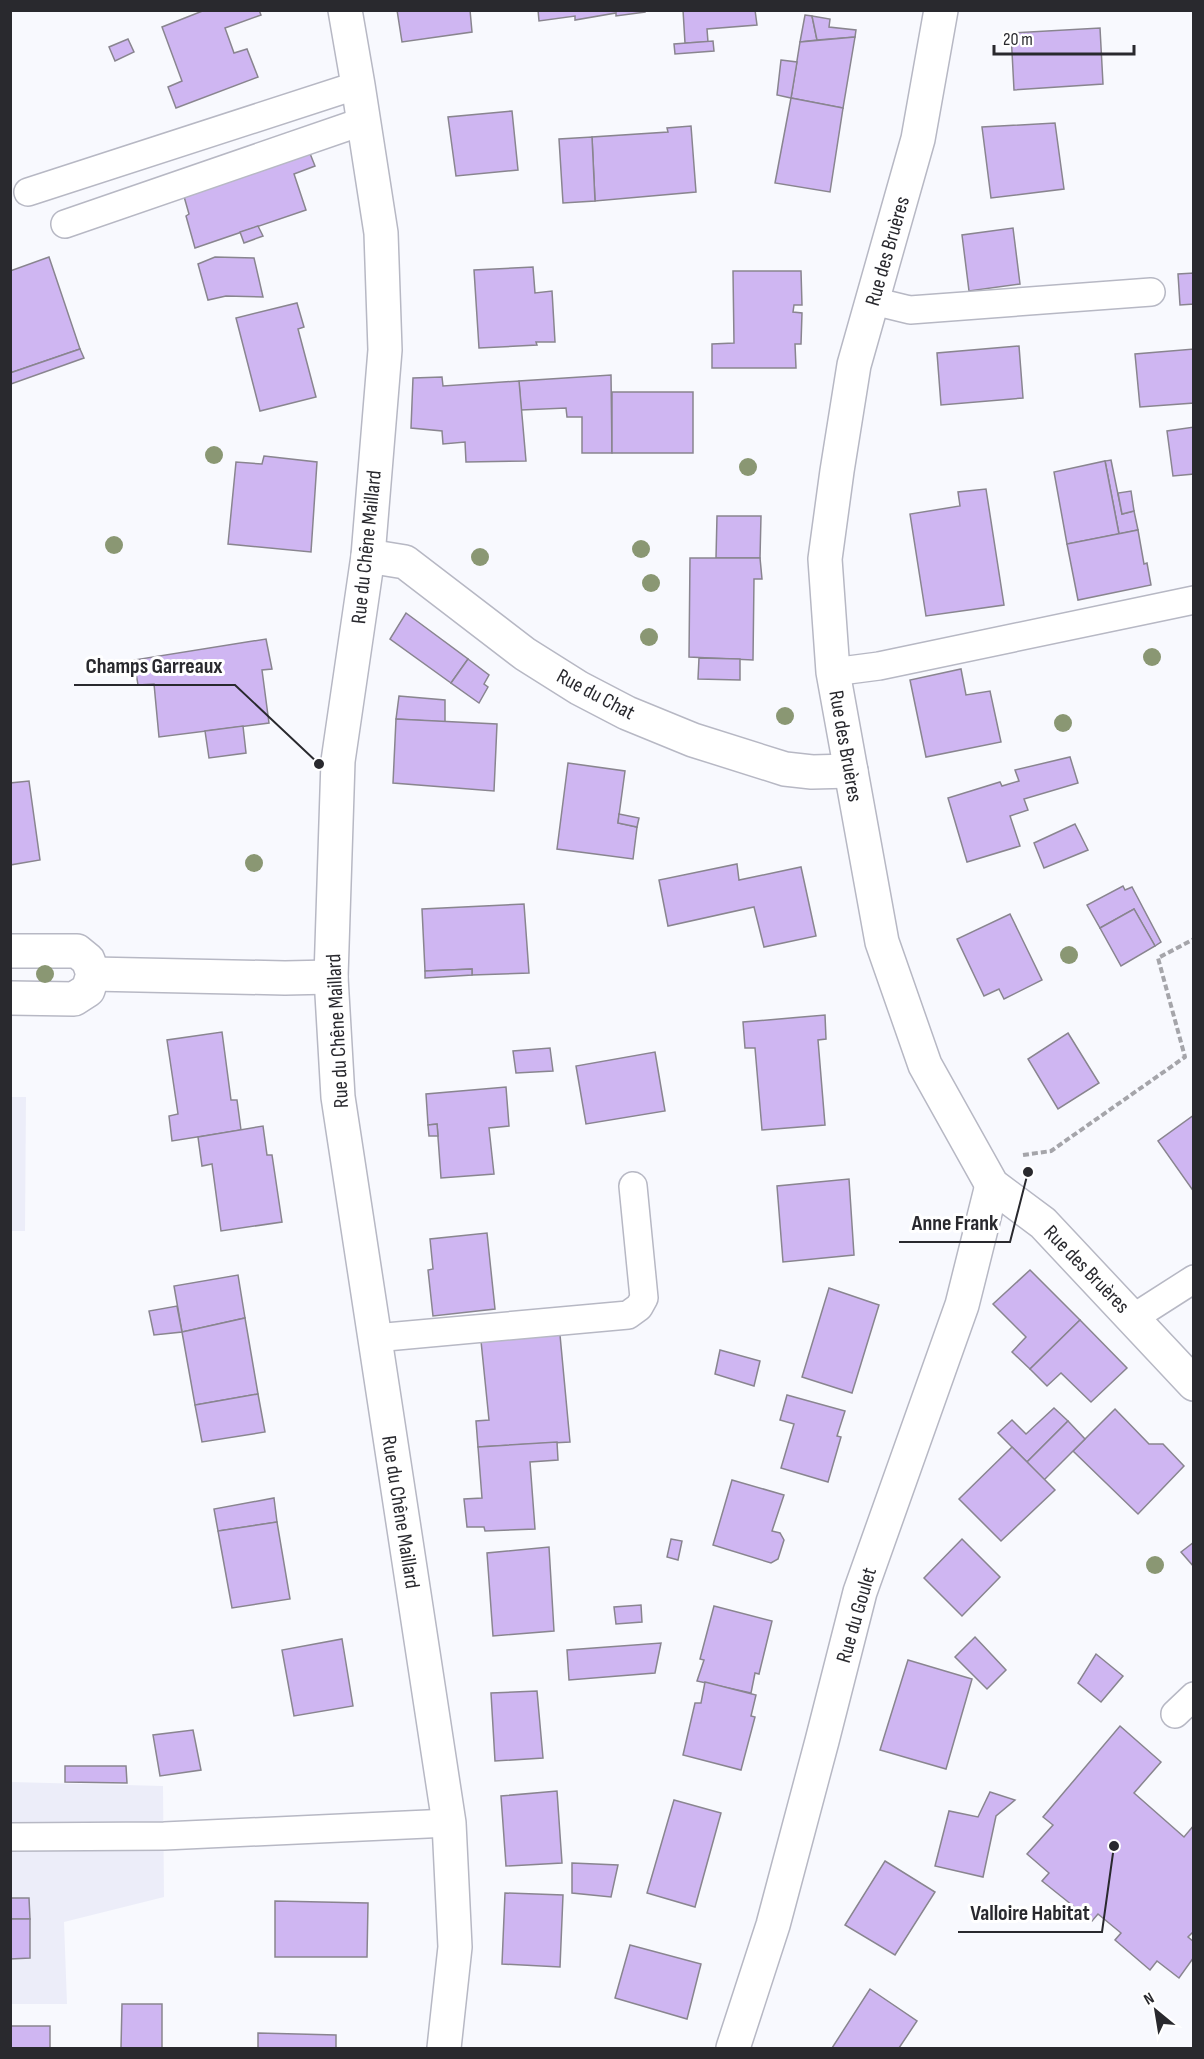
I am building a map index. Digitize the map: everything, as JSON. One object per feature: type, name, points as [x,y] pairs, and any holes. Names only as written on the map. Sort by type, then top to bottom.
[{"type":"street","name":"Rue du Chêne Maillard","points":[[345,10],[381,232],[385,350],[368,556],[338,760],[332,977],[338,1097],[449,1823],[455,1947],[444,2049]]},
{"type":"street","name":"Rue des Bruères","points":[[941,10],[918,139],[854,365],[825,559],[833,672],[882,942],[925,1065],[992,1185],[1043,1223],[1194,1384]]},
{"type":"street","name":"Rue du Chat","points":[[368,556],[405,562],[525,654],[579,688],[627,713],[693,740],[776,767],[812,772],[851,771]]},
{"type":"street","points":[[10,951],[77,951],[88,960],[93,974],[88,990],[74,999],[10,998]]},
{"type":"street","points":[[93,974],[332,977]]},
{"type":"street","name":"Rue du Goulet","points":[[733,2049],[773,1925],[860,1592],[962,1305],[992,1185]]},
{"type":"lane","points":[[28,192],[358,85]]},
{"type":"lane","points":[[65,224],[364,121]]},
{"type":"lane","points":[[873,301],[910,310],[1151,292]]},
{"type":"lane","points":[[833,672],[879,666],[1194,600]]},
{"type":"lane","points":[[375,1338],[628,1315],[639,1307],[644,1299],[633,1186]]},
{"type":"lane","points":[[1133,1318],[1194,1279]]},
{"type":"lane","points":[[10,1837],[164,1836],[449,1823]]},
{"type":"path","points":[[1020,1155],[1051,1151],[1185,1057],[1158,958],[1194,939]]},
{"type":"shaded area","points":[[11,1097],[26,1097],[25,1231],[11,1231]]},
{"type":"shaded area","points":[[11,1782],[163,1786],[164,1897],[64,1922],[67,2004],[11,2004]]},
{"type":"building","points":[[205,10],[259,10],[261,15],[225,28],[234,53],[247,49],[258,77],[176,108],[168,87],[182,81],[162,27]]},
{"type":"building","points":[[397,10],[470,10],[472,32],[402,42]]},
{"type":"building","points":[[538,10],[645,10],[645,12],[616,16],[616,13],[575,20],[575,16],[539,21]]},
{"type":"building","points":[[683,10],[755,10],[757,25],[707,29],[708,42],[685,43]]},
{"type":"building","points":[[805,15],[812,16],[817,40],[800,42]]},
{"type":"building","points":[[812,16],[830,19],[829,27],[856,30],[855,37],[817,40]]},
{"type":"building","points":[[1100,28],[1103,84],[1014,90],[1011,33]]},
{"type":"building","points":[[855,37],[843,108],[791,98],[800,42]]},
{"type":"building","points":[[128,39],[134,52],[115,61],[109,47]]},
{"type":"building","points":[[713,41],[714,51],[675,54],[674,44]]},
{"type":"building","points":[[781,60],[797,62],[791,98],[777,95]]},
{"type":"building","points":[[791,98],[843,108],[830,192],[775,183]]},
{"type":"building","points":[[512,111],[518,170],[456,176],[448,117]]},
{"type":"building","points":[[1055,123],[1064,189],[991,198],[982,127]]},
{"type":"building","points":[[691,126],[696,192],[595,201],[592,137],[668,132],[667,128]]},
{"type":"building","points":[[592,137],[595,201],[563,203],[559,139]]},
{"type":"building","points":[[309,151],[315,166],[294,174],[306,210],[195,248],[186,216],[189,214],[183,193]]},
{"type":"building","points":[[258,226],[263,236],[244,243],[240,232]]},
{"type":"building","points":[[1013,228],[1020,284],[969,291],[962,235]]},
{"type":"building","points":[[49,257],[80,349],[10,373],[10,271]]},
{"type":"building","points":[[215,257],[254,258],[263,297],[226,296],[208,300],[198,264]]},
{"type":"building","points":[[533,267],[535,293],[552,291],[555,342],[479,348],[474,270]]},
{"type":"building","points":[[733,271],[801,271],[802,305],[794,305],[793,312],[802,313],[801,344],[795,344],[796,368],[712,368],[712,344],[734,343]]},
{"type":"building","points":[[1194,273],[1194,304],[1180,305],[1178,274]]},
{"type":"building","points":[[297,303],[304,327],[298,329],[316,397],[260,411],[236,318]]},
{"type":"building","points":[[1019,346],[1023,398],[941,405],[937,353]]},
{"type":"building","points":[[80,349],[84,358],[11,384],[10,373]]},
{"type":"building","points":[[1194,349],[1194,403],[1140,407],[1135,354]]},
{"type":"building","points":[[611,375],[612,453],[582,453],[582,417],[567,417],[566,408],[521,410],[519,381]]},
{"type":"building","points":[[442,377],[443,386],[519,381],[526,461],[466,462],[465,442],[443,444],[442,431],[411,428],[413,378]]},
{"type":"building","points":[[612,392],[693,392],[693,453],[612,453]]},
{"type":"building","points":[[1194,427],[1194,474],[1173,476],[1167,431]]},
{"type":"building","points":[[264,456],[317,462],[311,552],[228,544],[236,462],[262,464]]},
{"type":"building","points":[[1111,460],[1122,514],[1134,511],[1138,530],[1119,534],[1105,461]]},
{"type":"building","points":[[1105,461],[1119,534],[1067,544],[1054,472]]},
{"type":"building","points":[[986,489],[1004,605],[926,616],[910,514],[960,506],[958,492]]},
{"type":"building","points":[[1131,491],[1134,511],[1122,514],[1118,493]]},
{"type":"building","points":[[717,516],[761,516],[760,558],[716,558]]},
{"type":"building","points":[[1138,530],[1144,564],[1147,563],[1151,585],[1078,600],[1067,544]]},
{"type":"building","points":[[690,558],[760,558],[762,579],[754,579],[753,660],[689,657]]},
{"type":"building","points":[[406,613],[468,659],[451,683],[390,639]]},
{"type":"building","points":[[266,639],[272,669],[262,670],[269,723],[159,737],[154,684],[138,685],[134,660]]},
{"type":"building","points":[[699,658],[740,659],[740,680],[698,679]]},
{"type":"building","points":[[468,659],[489,675],[484,684],[488,687],[479,703],[451,683]]},
{"type":"building","points":[[961,669],[966,695],[990,691],[1001,742],[926,757],[910,680]]},
{"type":"building","points":[[399,696],[445,700],[445,722],[396,719]]},
{"type":"building","points":[[396,719],[497,724],[494,791],[393,783]]},
{"type":"building","points":[[243,726],[246,753],[209,758],[205,731]]},
{"type":"building","points":[[1070,757],[1078,783],[1024,799],[1028,810],[1010,816],[1020,846],[967,862],[948,798],[1000,782],[1002,786],[1019,781],[1015,770]]},
{"type":"building","points":[[568,763],[625,771],[618,823],[637,827],[633,859],[557,849]]},
{"type":"building","points":[[29,781],[40,860],[10,865],[10,783]]},
{"type":"building","points":[[619,814],[639,818],[637,827],[618,823]]},
{"type":"building","points":[[1075,824],[1088,850],[1044,868],[1034,843]]},
{"type":"building","points":[[737,864],[739,880],[801,867],[816,936],[764,947],[754,907],[668,926],[659,880]]},
{"type":"building","points":[[1123,886],[1125,890],[1132,887],[1161,942],[1155,946],[1134,909],[1100,928],[1087,905]]},
{"type":"building","points":[[524,904],[529,973],[472,975],[472,969],[425,971],[422,909]]},
{"type":"building","points":[[1134,909],[1155,946],[1121,966],[1100,928]]},
{"type":"building","points":[[1010,914],[1042,980],[1004,999],[999,989],[984,996],[957,939]]},
{"type":"building","points":[[472,969],[472,975],[425,978],[425,971]]},
{"type":"building","points":[[825,1015],[826,1039],[818,1040],[825,1125],[762,1130],[755,1048],[745,1048],[743,1022]]},
{"type":"building","points":[[222,1032],[231,1100],[237,1100],[241,1130],[172,1141],[169,1116],[178,1114],[167,1040]]},
{"type":"building","points":[[1068,1033],[1099,1083],[1058,1109],[1028,1059]]},
{"type":"building","points":[[550,1048],[553,1071],[516,1073],[513,1051]]},
{"type":"building","points":[[655,1052],[665,1111],[586,1124],[576,1066]]},
{"type":"building","points":[[506,1087],[509,1126],[489,1128],[494,1174],[441,1178],[437,1124],[428,1125],[426,1094]]},
{"type":"building","points":[[1194,1115],[1194,1192],[1158,1141]]},
{"type":"building","points":[[437,1124],[438,1136],[429,1136],[428,1125]]},
{"type":"building","points":[[263,1126],[267,1155],[272,1155],[282,1222],[221,1231],[212,1164],[202,1166],[198,1137]]},
{"type":"building","points":[[849,1179],[854,1255],[783,1262],[777,1186]]},
{"type":"building","points":[[487,1233],[495,1309],[433,1316],[428,1270],[433,1269],[430,1239]]},
{"type":"building","points":[[1030,1270],[1080,1320],[1030,1369],[1012,1352],[1026,1337],[993,1304]]},
{"type":"building","points":[[238,1275],[245,1318],[182,1332],[174,1286]]},
{"type":"building","points":[[829,1288],[879,1305],[852,1393],[802,1377]]},
{"type":"building","points":[[177,1306],[182,1332],[154,1335],[149,1311]]},
{"type":"building","points":[[245,1318],[258,1394],[195,1405],[182,1332]]},
{"type":"building","points":[[1080,1320],[1127,1368],[1091,1402],[1061,1373],[1047,1386],[1030,1369]]},
{"type":"building","points":[[560,1335],[570,1442],[478,1447],[476,1421],[489,1420],[481,1341]]},
{"type":"building","points":[[720,1350],[760,1361],[754,1386],[715,1374]]},
{"type":"building","points":[[258,1394],[265,1432],[202,1442],[195,1405]]},
{"type":"building","points":[[787,1395],[845,1411],[837,1436],[841,1437],[828,1482],[781,1468],[794,1424],[780,1420]]},
{"type":"building","points":[[1054,1408],[1068,1421],[1027,1462],[998,1433],[1012,1420],[1026,1434]]},
{"type":"building","points":[[1115,1409],[1149,1444],[1163,1444],[1184,1466],[1138,1514],[1073,1451]]},
{"type":"building","points":[[1068,1421],[1085,1439],[1044,1480],[1027,1462]]},
{"type":"building","points":[[557,1442],[558,1460],[530,1462],[535,1529],[485,1531],[484,1527],[467,1527],[464,1499],[482,1498],[478,1447]]},
{"type":"building","points":[[1012,1447],[1055,1490],[1001,1541],[959,1499]]},
{"type":"building","points":[[732,1480],[784,1495],[772,1531],[780,1533],[784,1540],[778,1559],[771,1563],[713,1545]]},
{"type":"building","points":[[274,1498],[277,1522],[218,1531],[214,1509]]},
{"type":"building","points":[[277,1522],[290,1599],[232,1608],[218,1531]]},
{"type":"building","points":[[671,1539],[682,1541],[678,1560],[667,1557]]},
{"type":"building","points":[[962,1539],[1000,1577],[962,1616],[924,1578]]},
{"type":"building","points":[[1194,1542],[1194,1567],[1181,1552]]},
{"type":"building","points":[[549,1547],[554,1631],[493,1636],[487,1553]]},
{"type":"building","points":[[641,1605],[642,1622],[616,1624],[614,1607]]},
{"type":"building","points":[[714,1606],[772,1621],[759,1674],[755,1673],[751,1693],[697,1681],[704,1660],[700,1659]]},
{"type":"building","points":[[975,1637],[1006,1670],[987,1689],[955,1657]]},
{"type":"building","points":[[342,1639],[353,1706],[294,1716],[282,1650]]},
{"type":"building","points":[[661,1643],[655,1673],[569,1680],[567,1650]]},
{"type":"building","points":[[1096,1654],[1123,1676],[1101,1702],[1078,1683]]},
{"type":"building","points":[[908,1660],[972,1679],[946,1769],[880,1750]]},
{"type":"building","points":[[705,1682],[756,1695],[751,1716],[755,1717],[741,1770],[683,1755],[695,1703],[701,1703]]},
{"type":"building","points":[[537,1691],[543,1758],[495,1761],[491,1693]]},
{"type":"building","points":[[1120,1726],[1161,1762],[1134,1793],[1184,1837],[1194,1825],[1194,1931],[1188,1937],[1194,1942],[1194,1957],[1179,1978],[1157,1961],[1150,1970],[1115,1940],[1121,1933],[1098,1914],[1092,1921],[1042,1881],[1049,1873],[1027,1854],[1053,1825],[1043,1817]]},
{"type":"building","points":[[193,1730],[201,1770],[160,1776],[153,1735]]},
{"type":"building","points":[[65,1766],[126,1766],[127,1783],[65,1782]]},
{"type":"building","points":[[557,1791],[562,1863],[506,1866],[501,1796]]},
{"type":"building","points":[[990,1792],[1015,1800],[996,1816],[983,1877],[935,1866],[949,1811],[978,1817]]},
{"type":"building","points":[[674,1800],[721,1813],[695,1907],[647,1893]]},
{"type":"building","points":[[885,1861],[935,1892],[895,1955],[845,1925]]},
{"type":"building","points":[[572,1863],[618,1865],[611,1897],[572,1893]]},
{"type":"building","points":[[505,1893],[563,1895],[560,1967],[502,1964]]},
{"type":"building","points":[[10,1898],[29,1898],[30,1919],[10,1919]]},
{"type":"building","points":[[275,1901],[368,1903],[367,1957],[275,1957]]},
{"type":"building","points":[[10,1919],[30,1919],[30,1958],[10,1959]]},
{"type":"building","points":[[630,1945],[701,1964],[687,2019],[615,1998]]},
{"type":"building","points":[[870,1989],[917,2021],[899,2048],[832,2048]]},
{"type":"building","points":[[122,2004],[162,2004],[162,2048],[121,2048]]},
{"type":"building","points":[[10,2026],[50,2026],[50,2048],[10,2048]]},
{"type":"building","points":[[258,2033],[336,2035],[336,2048],[258,2048]]},
{"type":"place","name":"Champs Garreaux","points":[[319,764]]},
{"type":"place","name":"Anne Frank","points":[[1028,1172]]},
{"type":"place","name":"Valloire Habitat","points":[[1114,1846]]}]
